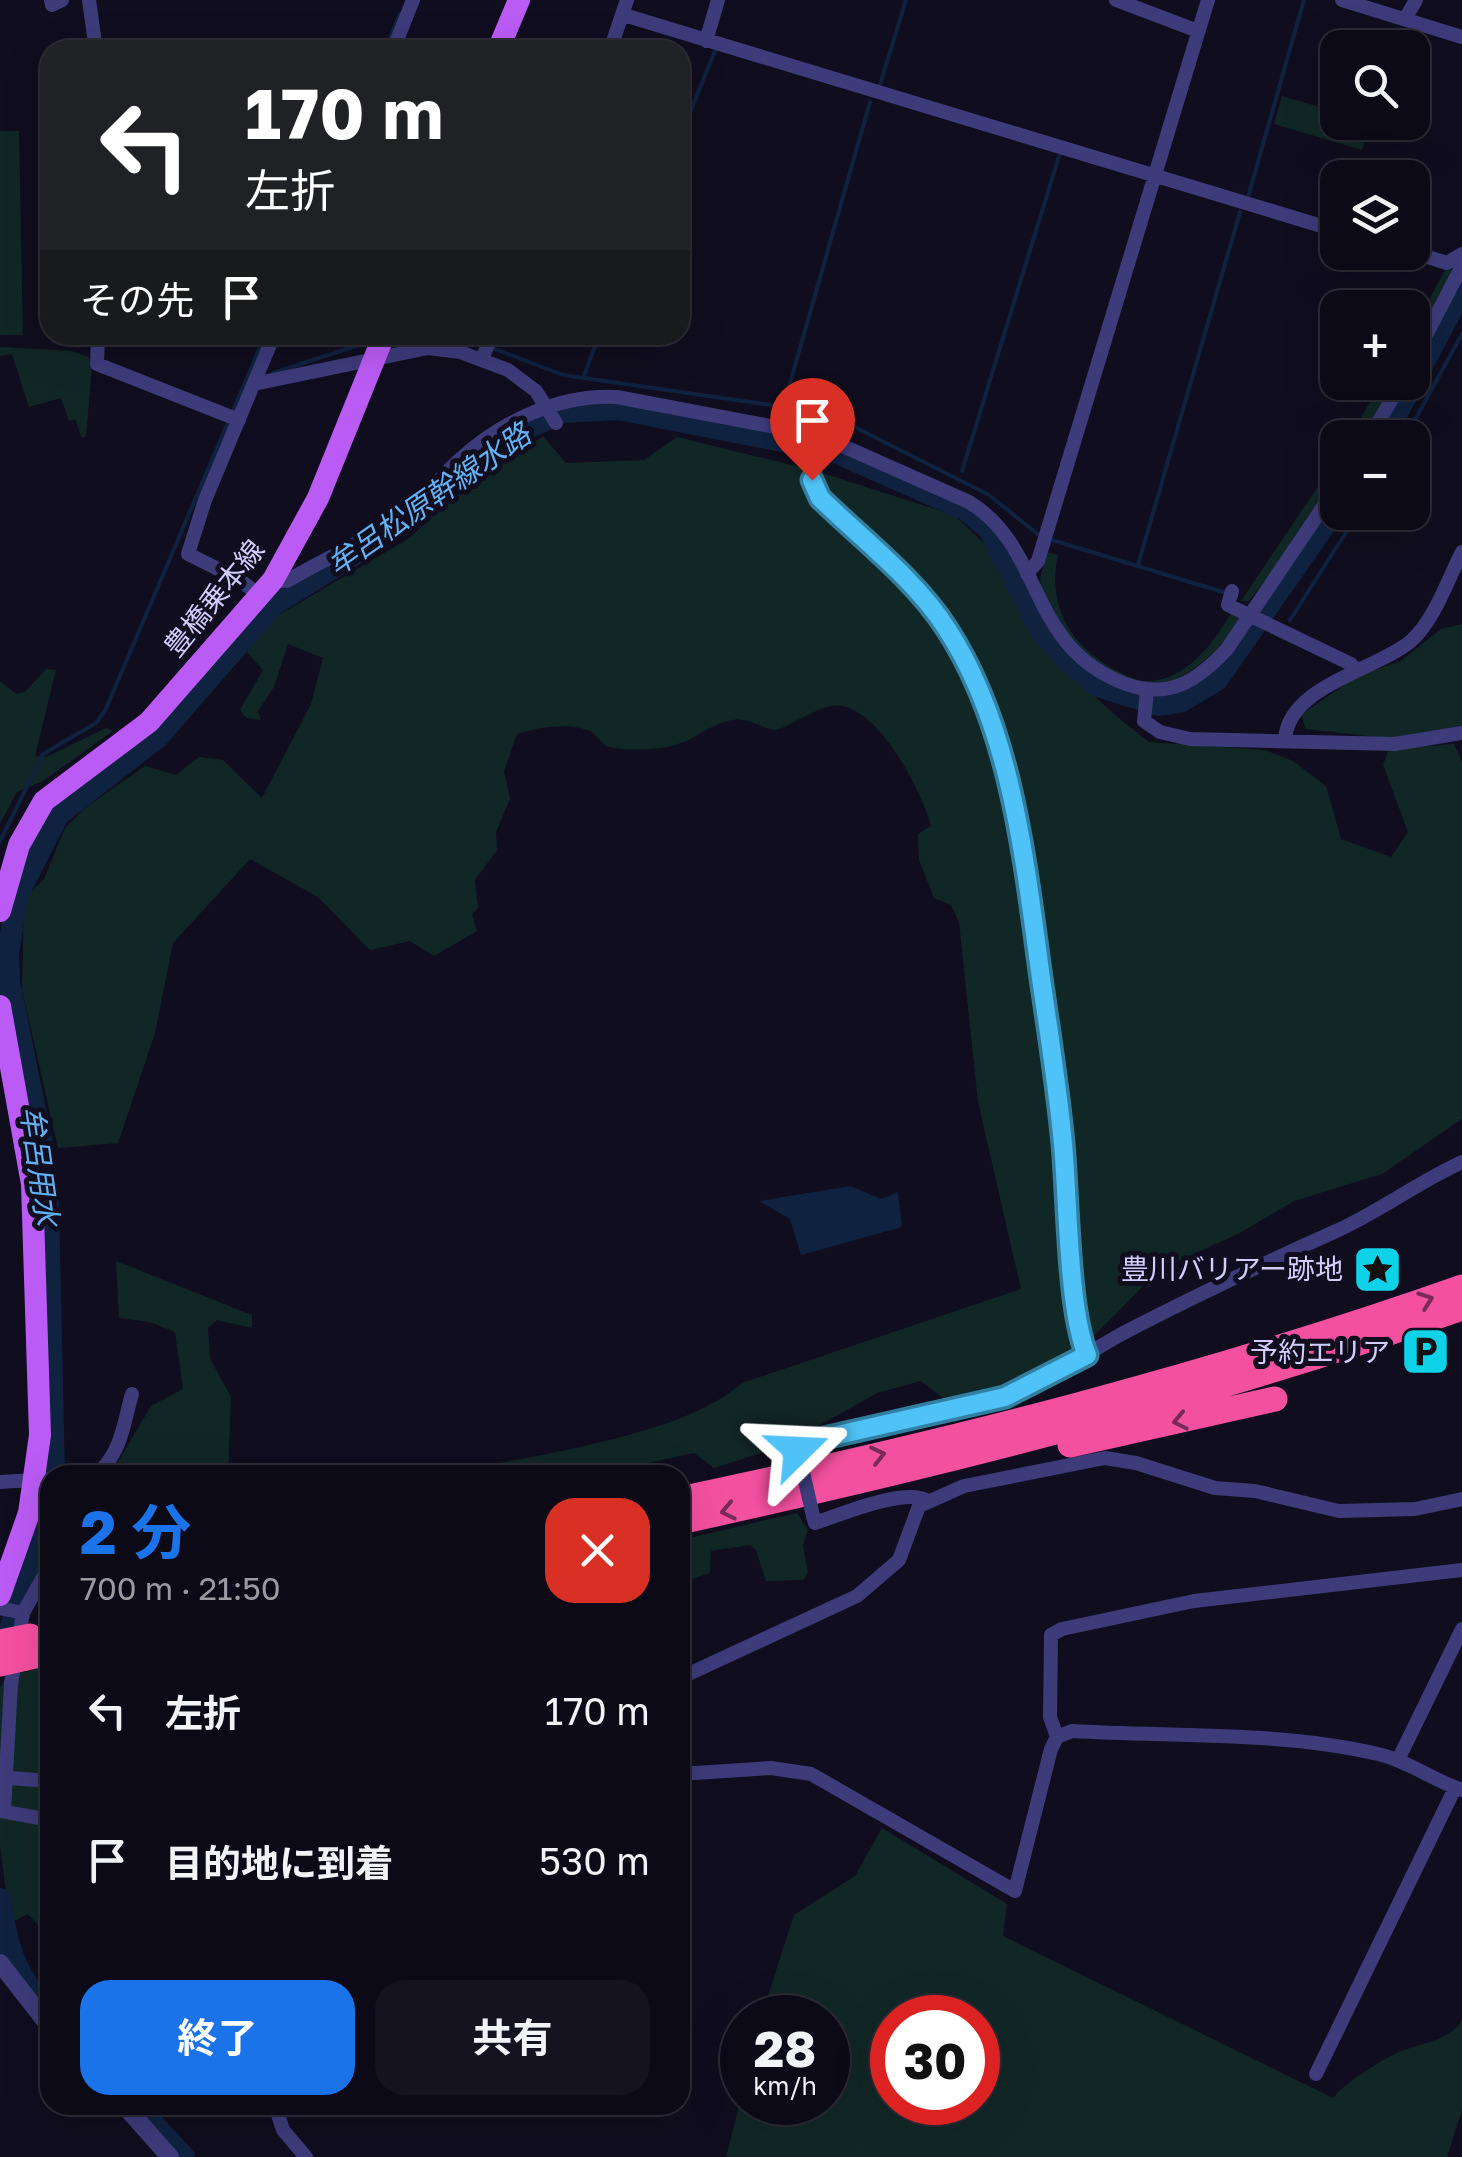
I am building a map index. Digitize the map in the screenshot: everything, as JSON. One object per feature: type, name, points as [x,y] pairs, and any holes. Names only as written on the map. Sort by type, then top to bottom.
[{"type":"highway","points":[[690,1497],[1101,1400],[1462,1287]]},
{"type":"highway","points":[[690,1520],[913,1469],[1216,1387],[1462,1308]]},
{"type":"highway","points":[[913,1469],[1006,1459],[1275,1399]]},
{"type":"highway","points":[[0,1642],[23,1624]]},
{"type":"highway","points":[[0,1664],[23,1624]]},
{"type":"main road","points":[[502,40],[519,0]]},
{"type":"main road","name":"豊橋乗本線","points":[[0,910],[15,854],[44,801],[149,722],[266,588],[318,498],[380,345]]},
{"type":"main road","points":[[0,1006],[32,1184],[43,1465]]},
{"type":"main road","points":[[23,1624],[40,1507]]},
{"type":"street","points":[[90,0],[95,40]]},
{"type":"street","points":[[397,40],[413,0]]},
{"type":"street","points":[[706,41],[718,0]]},
{"type":"street","points":[[1116,0],[1198,31]]},
{"type":"street","points":[[1027,574],[1038,562],[1208,0]]},
{"type":"street","points":[[1342,0],[1462,37]]},
{"type":"street","points":[[1405,20],[1416,0]]},
{"type":"street","points":[[614,40],[626,8],[706,41],[1320,226]]},
{"type":"street","points":[[1430,257],[1447,262],[1462,254]]},
{"type":"street","points":[[1430,327],[1462,266]]},
{"type":"street","points":[[98,345],[97,364],[238,419]]},
{"type":"street","points":[[270,345],[188,554],[240,580],[266,588],[288,581],[393,520],[478,445],[588,395],[616,397],[864,451],[990,515],[1006,535],[1062,640],[1107,677],[1146,700]]},
{"type":"street","points":[[482,359],[488,345]]},
{"type":"street","points":[[254,384],[265,386],[428,348],[482,359],[524,380],[551,413]]},
{"type":"street","points":[[816,443],[814,489],[932,607],[948,629],[980,693],[1005,772],[1032,911],[1060,1108],[1078,1313],[1087,1355]]},
{"type":"street","points":[[1146,700],[1207,670],[1228,649],[1320,511]]},
{"type":"street","points":[[1284,739],[1288,723],[1300,706],[1356,670],[1390,656],[1420,632],[1462,552]]},
{"type":"street","points":[[1230,596],[1228,605],[1253,613],[1352,664],[1356,670]]},
{"type":"street","points":[[1146,700],[1144,721],[1160,732],[1190,739],[1395,744],[1462,734]]},
{"type":"street","points":[[926,1500],[914,1496],[879,1503],[815,1524],[798,1444],[1005,1397],[1289,1249],[1334,1232],[1462,1162]]},
{"type":"street","points":[[104,1465],[119,1446],[132,1394]]},
{"type":"street","points":[[690,1673],[857,1596],[899,1560],[915,1515],[926,1500],[964,1486],[1106,1458],[1136,1462],[1215,1488],[1255,1491],[1339,1511],[1415,1509],[1462,1499]]},
{"type":"street","points":[[0,1482],[40,1479]]},
{"type":"street","points":[[690,1773],[782,1768],[810,1774],[1014,1892],[1057,1737],[1050,1717],[1051,1635],[1194,1601],[1462,1570]]},
{"type":"street","points":[[40,1586],[23,1624],[12,1684],[8,1778],[2,1811],[40,1818]]},
{"type":"street","points":[[1398,1760],[1462,1630]]},
{"type":"street","points":[[1057,1737],[1072,1731],[1254,1740],[1363,1751],[1398,1760],[1459,1789],[1316,2074]]},
{"type":"street","points":[[8,1778],[40,1780]]},
{"type":"street","points":[[0,1963],[40,2001]]},
{"type":"street","points":[[133,2115],[170,2157]]},
{"type":"street","points":[[278,2115],[283,2130],[306,2157]]},
{"type":"green space","points":[[1282,96],[1320,107],[1320,138],[1274,124]]},
{"type":"green space","points":[[0,131],[19,131],[23,335],[0,335]]},
{"type":"green space","points":[[1328,140],[1365,140],[1362,150]]},
{"type":"green space","points":[[1446,269],[1453,270],[1430,317],[1430,298]]},
{"type":"green space","points":[[0,347],[72,351],[88,357],[92,367],[86,436],[82,438],[75,419],[69,421],[61,398],[29,407],[12,354],[0,356]]},
{"type":"green space","points":[[1371,400],[1386,400],[1373,420],[1359,420]]},
{"type":"green space","points":[[543,436],[566,463],[644,460],[677,437],[816,471],[954,515],[989,548],[1048,655],[1149,742],[1265,750],[1293,761],[1326,786],[1341,839],[1391,857],[1408,832],[1383,765],[1389,749],[1454,744],[1462,762],[1462,1119],[1382,1174],[1294,1201],[1238,1234],[1160,1269],[1068,1362],[1021,1387],[954,1407],[921,1381],[877,1393],[781,1447],[714,1468],[694,1453],[639,1465],[489,1465],[641,1432],[715,1402],[742,1383],[1021,1289],[978,1102],[959,922],[951,905],[934,898],[919,860],[918,834],[931,826],[918,791],[894,750],[864,716],[847,707],[824,708],[776,730],[732,720],[684,742],[656,749],[608,747],[590,731],[564,726],[517,734],[504,771],[510,799],[496,832],[497,850],[475,880],[478,908],[472,914],[477,931],[434,956],[410,941],[370,950],[318,897],[250,859],[173,943],[155,1033],[118,1143],[58,1148],[22,990],[24,898],[44,879],[65,828],[85,808],[145,766],[176,775],[199,757],[223,760],[262,798],[311,704],[323,658],[288,644],[274,687],[258,711],[261,720],[246,718],[240,710],[263,670],[247,652],[253,638],[272,619],[408,539],[463,491]]},
{"type":"green space","points":[[1320,483],[1320,505],[1316,512],[1249,601],[1241,601]]},
{"type":"green space","points":[[1047,552],[1058,555],[1055,573],[1059,607],[1074,636],[1099,659],[1135,679],[1158,680],[1181,671],[1209,645],[1231,614],[1243,616],[1208,658],[1162,688],[1113,675],[1077,649],[1042,593],[1040,579]]},
{"type":"green space","points":[[1462,624],[1462,726],[1394,739],[1306,729],[1301,715],[1357,676],[1401,661],[1441,629]]},
{"type":"green space","points":[[46,669],[56,670],[35,756],[46,757],[106,728],[113,731],[43,781],[17,792],[0,824],[0,681],[16,694],[25,692]]},
{"type":"green space","points":[[116,1261],[252,1315],[252,1328],[217,1320],[208,1328],[210,1359],[231,1397],[228,1465],[116,1465],[151,1406],[183,1389],[175,1332],[150,1322],[119,1318]]},
{"type":"green space","points":[[797,1513],[808,1530],[803,1545],[808,1573],[803,1580],[766,1581],[756,1550],[750,1545],[711,1551],[710,1573],[690,1580],[690,1538]]},
{"type":"green space","points":[[40,1668],[40,1928],[28,1914],[10,1923],[0,1845],[0,1688],[6,1676]]},
{"type":"green space","points":[[882,1828],[1007,1904],[1003,1936],[1333,2098],[1376,2065],[1449,2034],[1462,2020],[1462,2110],[1447,2157],[726,2157],[734,2125],[850,2125],[850,1995],[768,1995],[794,1915],[855,1876]]},
{"type":"water","points":[[850,1186],[881,1199],[898,1192],[902,1227],[801,1255],[790,1219],[759,1201]]},
{"type":"waterway","points":[[879,88],[906,0]]},
{"type":"waterway","points":[[1248,197],[1304,0]]},
{"type":"waterway","points":[[389,40],[400,14]]},
{"type":"waterway","points":[[690,112],[715,51]]},
{"type":"waterway","points":[[783,408],[870,102]]},
{"type":"waterway","points":[[962,471],[1060,153]]},
{"type":"waterway","points":[[1138,565],[1240,212]]},
{"type":"waterway","name":"牟呂松原幹線水路","points":[[1393,420],[1462,290]]},
{"type":"waterway","points":[[1415,420],[1462,334]]},
{"type":"waterway","points":[[233,411],[261,345]]},
{"type":"waterway","points":[[273,373],[359,345]]},
{"type":"waterway","points":[[584,376],[595,345]]},
{"type":"waterway","points":[[495,349],[563,375],[827,413],[989,495],[1040,536]]},
{"type":"waterway","name":"牟呂松原幹線水路","points":[[54,1465],[48,1200],[42,1145],[9,982],[8,953],[17,896],[58,815],[158,737],[273,605],[419,515],[486,453],[517,433],[563,412],[618,409],[833,451],[966,510],[989,529],[1041,631],[1070,663],[1098,686],[1158,705],[1180,702],[1217,680],[1321,530]]},
{"type":"waterway","points":[[0,841],[43,754],[96,723],[105,711],[229,420]]},
{"type":"waterway","points":[[1290,620],[1348,530]]},
{"type":"waterway","points":[[1049,539],[1226,593]]},
{"type":"waterway","name":"牟呂用水","points":[[1,1658],[40,1535]]},
{"type":"waterway","name":"牟呂用水","points":[[0,1899],[15,1960],[40,2002]]},
{"type":"waterway","name":"牟呂用水","points":[[145,2115],[184,2157]]},
{"type":"place","name":"豊川バリアー跡地","points":[[1378,1269]]},
{"type":"place","name":"予約エリア","points":[[1425,1352]]},
{"type":"route","points":[[798,1450],[798,1444],[1005,1397],[1031,1388],[1087,1355],[1078,1313],[1060,1108],[1032,911],[1005,772],[980,693],[948,629],[932,607],[820,498],[812,480]]}]
